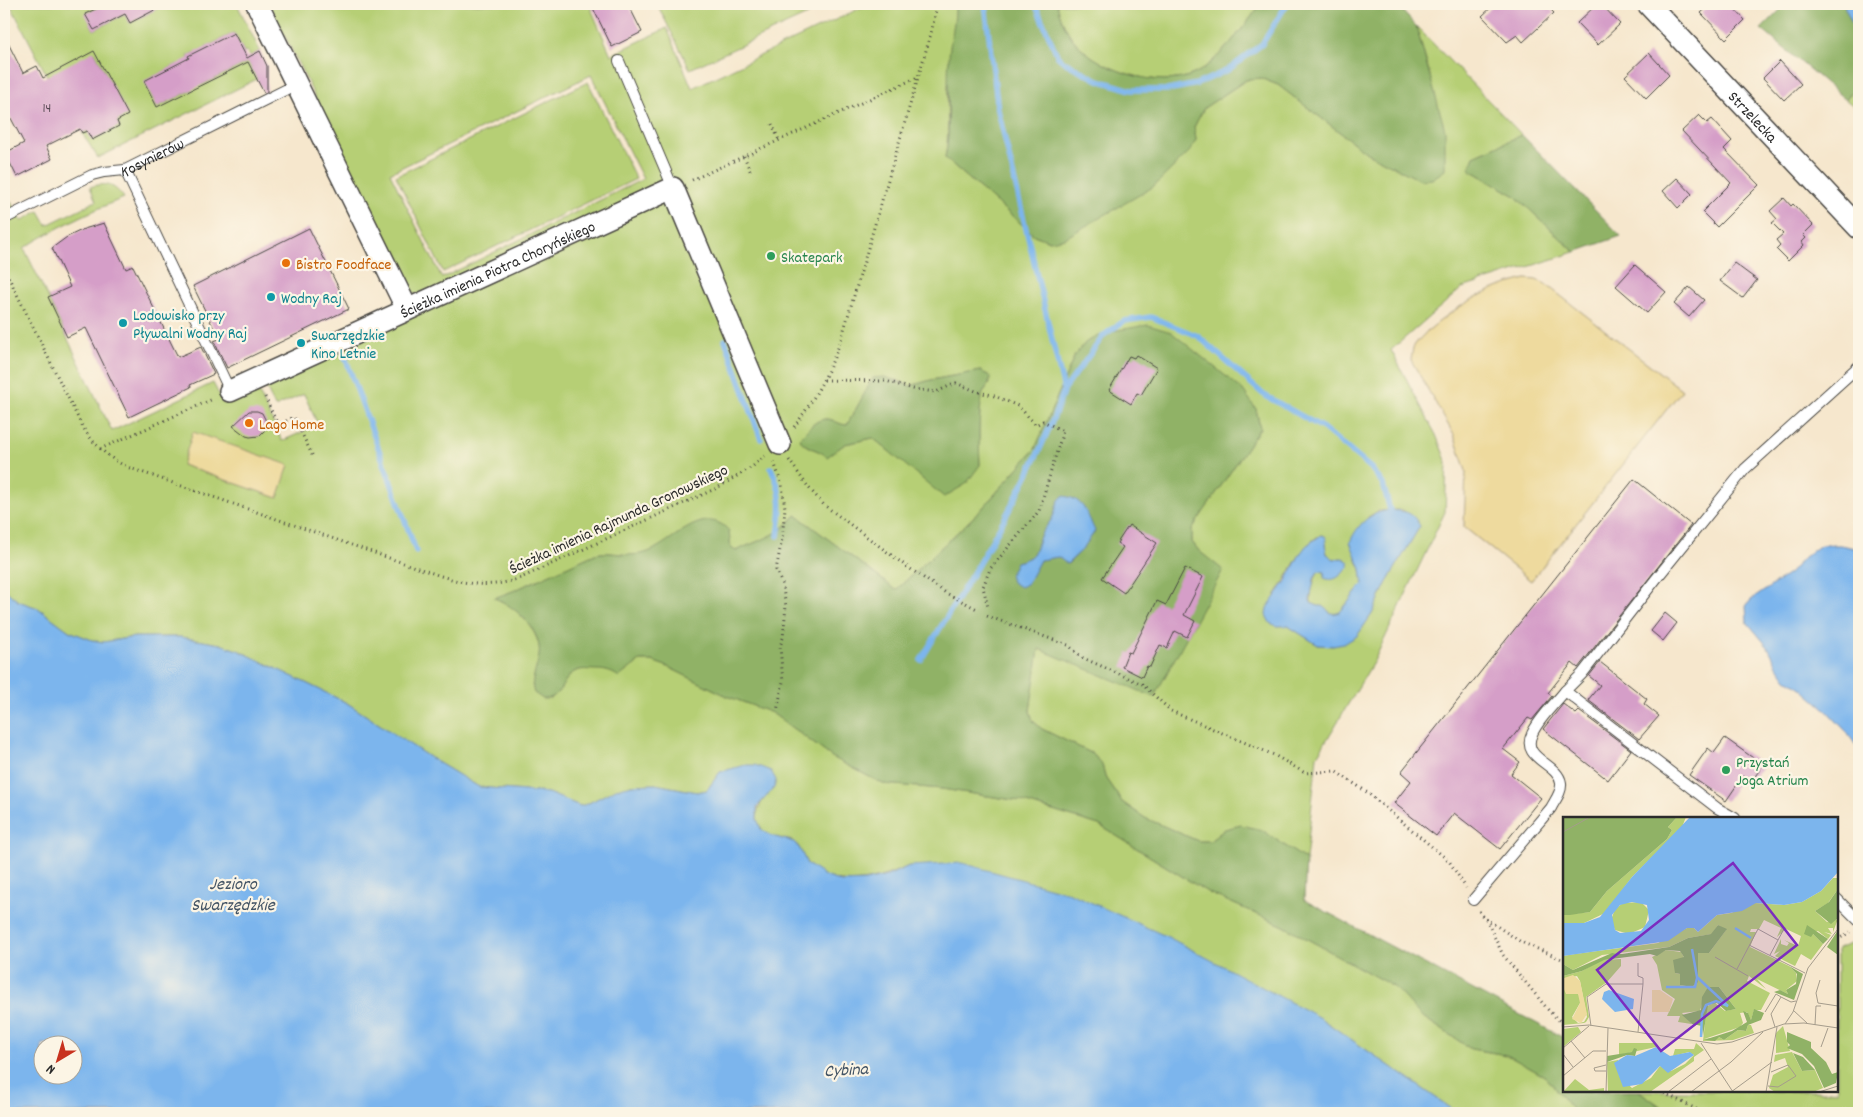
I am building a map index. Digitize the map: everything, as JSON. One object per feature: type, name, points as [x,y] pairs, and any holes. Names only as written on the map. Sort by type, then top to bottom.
[{"type":"street","points":[[257,4],[407,310]]},
{"type":"street","name":"Strzelecka","points":[[1648,4],[1859,228]]},
{"type":"street","points":[[673,188],[775,448]]},
{"type":"street","name":"Ścieżka imienia Piotra Choryńskiego","points":[[230,391],[673,188]]},
{"type":"lane","points":[[619,61],[673,188]]},
{"type":"lane","name":"Kosynierów","points":[[4,219],[92,175],[125,170],[297,84]]},
{"type":"lane","points":[[125,170],[230,391]]},
{"type":"lane","points":[[1473,900],[1551,808],[1559,795],[1561,784],[1558,775],[1532,754],[1529,745],[1531,736],[1539,723],[1565,691],[1582,674],[1744,469],[1859,366]]},
{"type":"lane","points":[[1565,691],[1717,808],[1732,817]]},
{"type":"lane","points":[[1838,900],[1859,921]]},
{"type":"path","name":"Ścieżka imienia Rajmunda Gronowskiego","points":[[100,449],[128,467],[453,580],[474,584],[504,584],[523,577],[717,488],[752,467],[775,448],[803,416],[824,380],[841,340],[932,30],[937,4]]},
{"type":"path","points":[[673,188],[918,77]]},
{"type":"path","points":[[772,124],[779,140]]},
{"type":"path","points":[[744,156],[751,173]]},
{"type":"path","points":[[4,268],[81,424],[100,449],[230,391]]},
{"type":"path","points":[[256,379],[278,425],[294,417],[313,457]]},
{"type":"path","points":[[824,380],[886,381],[913,389],[936,392],[956,383],[1018,406],[1036,425],[1043,421],[1063,431],[1039,512],[990,569],[983,587],[988,607]]},
{"type":"path","points":[[775,448],[824,505],[906,566],[946,593],[979,610]]},
{"type":"path","points":[[775,448],[785,508],[776,570],[786,602],[783,638],[780,646],[783,682],[777,711]]},
{"type":"path","points":[[987,616],[1068,645],[1083,658],[1142,684],[1171,711],[1274,755],[1305,773],[1335,771],[1364,790],[1449,861],[1486,919],[1503,955],[1550,1012],[1563,1024]]},
{"type":"path","points":[[1486,919],[1521,942],[1563,960]]},
{"type":"path","points":[[1662,1092],[1704,1113]]},
{"type":"green space","points":[[10,4],[106,4],[86,14],[94,30],[125,14],[130,23],[166,4],[237,4],[260,51],[250,56],[247,51],[244,52],[234,33],[188,56],[202,85],[248,62],[257,79],[98,158],[82,133],[87,131],[92,140],[119,126],[117,121],[127,115],[95,52],[74,128]],"holes":[[[178,64],[191,91],[157,107],[145,81]]]},
{"type":"green space","points":[[269,4],[589,4],[611,55],[667,28],[692,88],[869,4],[955,4],[954,36],[948,88],[945,158],[1034,235],[1050,241],[1196,140],[1194,127],[1204,108],[1246,80],[1260,78],[1278,85],[1367,153],[1421,180],[1430,75],[1416,26],[1522,135],[1474,156],[1469,169],[1514,195],[1575,252],[1462,288],[1391,350],[1436,435],[1447,463],[1445,512],[1374,661],[1317,756],[1306,860],[1262,830],[1225,829],[1210,841],[1198,841],[1145,818],[1122,802],[1106,779],[1102,765],[1093,754],[1042,729],[1033,721],[1030,711],[1038,649],[1222,570],[1199,551],[1192,542],[1192,529],[1260,428],[1256,409],[1086,342],[1075,355],[1035,449],[980,511],[896,590],[796,515],[778,533],[735,551],[731,549],[729,533],[702,522],[644,554],[595,554],[495,598],[503,601],[518,612],[535,634],[540,651],[532,686],[550,699],[570,675],[575,672],[594,669],[608,671],[619,676],[640,661],[652,661],[727,696],[772,713],[832,757],[883,784],[942,789],[1020,801],[1099,825],[1209,893],[1284,926],[1395,987],[1420,1015],[1471,1049],[1507,1055],[1546,1077],[1575,1113],[1458,1113],[1320,1018],[909,866],[884,876],[858,881],[832,879],[820,874],[805,860],[797,844],[772,836],[759,825],[757,813],[759,806],[774,788],[745,765],[720,772],[707,790],[697,792],[655,784],[632,785],[608,793],[580,806],[548,793],[479,787],[429,757],[347,703],[240,651],[220,644],[180,637],[135,637],[103,642],[92,640],[69,631],[38,608],[18,601],[4,589],[4,205],[11,202],[21,221],[39,211],[47,225],[96,201],[90,187],[109,185],[124,198],[72,221],[24,248],[112,431],[213,383],[224,404],[257,389],[282,441],[318,425],[304,394],[275,407],[265,385],[419,295],[414,294],[410,290]],"holes":[[[591,75],[643,179],[442,278],[390,173]],[[980,371],[990,376],[981,405],[979,431],[980,465],[944,496],[873,438],[845,444],[828,456],[806,446],[799,439],[818,421],[827,419],[847,425],[874,378],[897,380],[910,386]],[[193,433],[288,465],[278,498],[182,465]],[[1403,510],[1420,526],[1386,584],[1372,614],[1357,636],[1333,646],[1318,645],[1288,626],[1275,595],[1301,553],[1313,540],[1321,535],[1327,554],[1333,559],[1341,558],[1349,567],[1344,571],[1326,574],[1320,570],[1318,571],[1311,590],[1311,603],[1333,614],[1340,612],[1363,584],[1361,569],[1357,561],[1368,517],[1378,511]]]},
{"type":"green space","points":[[657,4],[831,4],[690,69]]},
{"type":"green space","points":[[955,4],[1057,4],[1062,20],[1070,35],[1080,47],[1094,58],[1128,74],[1164,80],[1181,78],[1204,68],[1231,42],[1261,4],[1396,4],[1416,26],[1445,130],[1445,170],[1432,179],[1421,180],[1412,176],[1367,153],[1278,85],[1260,78],[1246,80],[1204,108],[1194,127],[1196,140],[1190,151],[1153,187],[1065,238],[1050,241],[1034,235],[945,158],[949,121],[949,57]]},
{"type":"green space","points":[[1057,4],[1261,4],[1231,42],[1204,68],[1181,78],[1164,80],[1128,74],[1094,58],[1080,47],[1070,35],[1062,20]]},
{"type":"green space","points":[[1786,4],[1844,4],[1859,38],[1859,81],[1846,100],[1761,29]]},
{"type":"green space","points":[[1859,81],[1859,110],[1846,100]]},
{"type":"green space","points":[[588,82],[636,179],[443,272],[396,176]]},
{"type":"green space","points":[[1522,135],[1621,236],[1575,252],[1514,195],[1469,169],[1474,156]]},
{"type":"green space","points":[[1148,325],[1171,332],[1243,390],[1256,409],[1260,428],[1192,529],[1192,542],[1199,551],[1223,570],[1154,697],[1039,649],[1030,711],[1033,721],[1042,729],[1093,754],[1102,765],[1106,779],[1122,802],[1145,818],[1198,841],[1210,841],[1225,829],[1241,825],[1262,830],[1306,860],[1304,900],[1563,1037],[1563,1092],[1640,1092],[1670,1113],[1575,1113],[1546,1077],[1507,1055],[1471,1049],[1420,1015],[1394,987],[1284,926],[1209,893],[1099,825],[1020,801],[942,789],[883,784],[832,757],[772,713],[727,696],[652,661],[640,661],[619,677],[603,670],[579,670],[570,675],[554,696],[543,699],[534,693],[533,679],[539,655],[536,637],[526,620],[510,606],[494,598],[595,554],[632,555],[645,553],[692,525],[702,522],[712,521],[725,527],[729,533],[731,548],[736,551],[775,533],[796,515],[896,590],[980,511],[1035,449],[1075,355],[1086,342],[1106,332]],"holes":[[[1063,496],[1095,531],[1082,550],[1068,564],[1058,557],[1040,560],[1027,583],[1016,562],[1028,558],[1034,553],[1041,534],[1052,519],[1058,502]]]},
{"type":"green space","points":[[980,371],[990,376],[981,405],[979,431],[980,465],[966,484],[944,497],[873,438],[845,444],[827,457],[807,446],[799,439],[818,421],[827,419],[847,425],[873,378],[885,377],[910,386]]},
{"type":"green space","points":[[1859,942],[1859,1113],[1670,1113],[1640,1092],[1838,1092],[1838,949]]},
{"type":"sand","points":[[1526,279],[1544,283],[1682,390],[1531,581],[1464,527],[1466,471],[1454,435],[1411,360],[1413,348],[1417,342],[1453,312],[1490,291]]},
{"type":"sand","points":[[193,432],[289,465],[278,498],[182,465]]},
{"type":"water","points":[[1844,4],[1859,4],[1859,38],[1845,8]]},
{"type":"water","points":[[1063,496],[1070,497],[1080,503],[1095,531],[1082,550],[1067,564],[1058,557],[1040,560],[1027,584],[1020,587],[1012,582],[1010,575],[1016,562],[1028,558],[1034,553],[1041,534],[1052,519],[1058,502]]},
{"type":"water","points":[[1390,510],[1411,514],[1420,526],[1386,584],[1372,614],[1357,636],[1344,644],[1333,646],[1318,645],[1288,626],[1277,626],[1270,623],[1266,615],[1267,608],[1286,581],[1300,554],[1306,546],[1321,535],[1325,536],[1327,540],[1325,544],[1327,554],[1334,559],[1343,558],[1349,562],[1349,567],[1335,579],[1324,578],[1325,572],[1318,571],[1314,579],[1310,600],[1311,603],[1322,606],[1332,613],[1340,612],[1363,584],[1361,569],[1350,542],[1361,524],[1371,516]]},
{"type":"water","points":[[1821,545],[1841,545],[1859,549],[1859,750],[1846,731],[1823,707],[1800,687],[1787,679],[1768,647],[1747,622],[1746,606],[1751,600],[1790,573],[1804,557]]},
{"type":"water","name":"Jezioro Swarzędzkie","points":[[4,589],[18,601],[38,608],[69,631],[92,640],[103,642],[135,637],[180,637],[220,644],[240,651],[347,703],[429,757],[479,787],[548,793],[580,806],[616,789],[632,785],[655,784],[697,792],[707,790],[720,772],[745,765],[755,765],[771,771],[776,780],[774,788],[757,807],[757,819],[761,829],[772,836],[794,842],[800,849],[807,864],[825,876],[841,882],[865,881],[887,876],[909,866],[962,863],[1070,893],[1168,937],[1320,1018],[1458,1113],[4,1113]]},
{"type":"building","points":[[106,4],[166,4],[130,23],[125,14],[94,30],[85,14]]},
{"type":"building","points":[[591,4],[628,4],[642,32],[612,47]]},
{"type":"building","points":[[1495,4],[1545,4],[1554,13],[1523,42],[1517,35],[1507,42],[1482,16]]},
{"type":"building","points":[[1597,4],[1601,4],[1620,24],[1598,45],[1577,23]]},
{"type":"building","points":[[1711,4],[1730,4],[1745,20],[1726,39],[1701,13]]},
{"type":"building","points":[[234,33],[247,58],[260,51],[267,66],[267,92],[264,93],[248,62],[157,107],[144,81]]},
{"type":"building","points":[[4,35],[23,73],[37,66],[43,78],[94,51],[128,115],[117,121],[119,126],[92,140],[87,131],[82,133],[80,129],[46,146],[52,159],[17,177],[5,153],[24,143],[4,105]]},
{"type":"building","points":[[1649,53],[1669,75],[1646,98],[1625,76]]},
{"type":"building","points":[[1780,61],[1801,84],[1784,100],[1763,78]]},
{"type":"building","points":[[1699,115],[1707,123],[1712,119],[1732,141],[1724,149],[1759,185],[1717,227],[1702,212],[1731,183],[1682,131]]},
{"type":"building","points":[[1677,178],[1692,194],[1678,208],[1663,191]]},
{"type":"building","points":[[1784,198],[1791,206],[1793,204],[1813,225],[1803,235],[1806,238],[1802,242],[1804,245],[1788,261],[1776,249],[1780,245],[1776,240],[1783,234],[1772,223],[1777,219],[1770,211]]},
{"type":"building","name":"Lodowisko przy Pływalni Wodny Raj","points":[[104,223],[126,269],[133,266],[178,357],[201,347],[214,374],[129,417],[86,328],[67,337],[48,297],[70,287],[52,248],[67,237]]},
{"type":"building","name":"Wodny Raj","points":[[309,228],[349,309],[227,368],[214,341],[219,339],[193,286]]},
{"type":"building","points":[[1734,263],[1757,280],[1743,298],[1720,281]]},
{"type":"building","points":[[1635,265],[1666,292],[1647,313],[1616,286]]},
{"type":"building","points":[[1689,287],[1704,300],[1689,317],[1674,304]]},
{"type":"building","points":[[1136,355],[1157,368],[1141,395],[1137,393],[1131,404],[1109,390],[1129,356],[1134,358]]},
{"type":"building","name":"Lago Home","points":[[249,411],[262,413],[266,421],[265,430],[259,436],[246,436],[233,426]]},
{"type":"building","points":[[1634,479],[1691,525],[1578,668],[1572,663],[1548,693],[1552,696],[1532,720],[1528,718],[1503,749],[1520,762],[1511,774],[1541,798],[1500,849],[1454,813],[1436,836],[1394,803],[1411,781],[1401,772]]},
{"type":"building","points":[[1129,525],[1157,543],[1124,593],[1102,578],[1123,547],[1117,543]]},
{"type":"building","points":[[1185,568],[1203,577],[1184,615],[1195,621],[1187,637],[1175,631],[1167,648],[1160,645],[1150,667],[1147,666],[1142,677],[1122,667],[1128,652],[1131,653],[1157,601],[1166,605]]},
{"type":"building","points":[[1665,613],[1677,623],[1663,641],[1651,631]]},
{"type":"building","points":[[1600,662],[1647,699],[1644,704],[1659,716],[1639,739],[1588,700],[1600,685],[1589,676]]},
{"type":"building","points":[[1563,704],[1576,714],[1579,711],[1631,750],[1608,780],[1543,729]]},
{"type":"building","name":"Przystań Joga Atrium","points":[[1725,738],[1763,765],[1751,782],[1743,776],[1726,801],[1689,775],[1708,748],[1714,753]]},
{"type":"waterway","points":[[921,660],[1018,494],[1035,460],[1064,390],[998,110],[985,4]]},
{"type":"waterway","points":[[1035,4],[1058,57],[1098,80],[1131,90],[1168,90],[1197,84],[1228,70],[1262,44],[1287,4]]},
{"type":"waterway","points":[[1064,390],[1104,335],[1124,321],[1151,317],[1198,336],[1264,395],[1323,428],[1371,468],[1383,484],[1390,510]]},
{"type":"waterway","points":[[725,340],[761,439]]},
{"type":"waterway","points":[[345,357],[416,551]]},
{"type":"waterway","points":[[771,468],[780,493],[778,536]]},
{"type":"place","name":"Skatepark","points":[[771,256]]},
{"type":"place","name":"Bistro Foodface","points":[[286,263]]},
{"type":"place","name":"Wodny Raj","points":[[271,297]]},
{"type":"place","name":"Lodowisko przy Pływalni Wodny Raj","points":[[123,323]]},
{"type":"place","name":"Swarzędzkie Kino Letnie","points":[[301,343]]},
{"type":"place","name":"Lago Home","points":[[249,423]]},
{"type":"place","name":"Przystań Joga Atrium","points":[[1726,770]]},
{"type":"water label","name":"Cybina","points":[[846,1069]]}]
